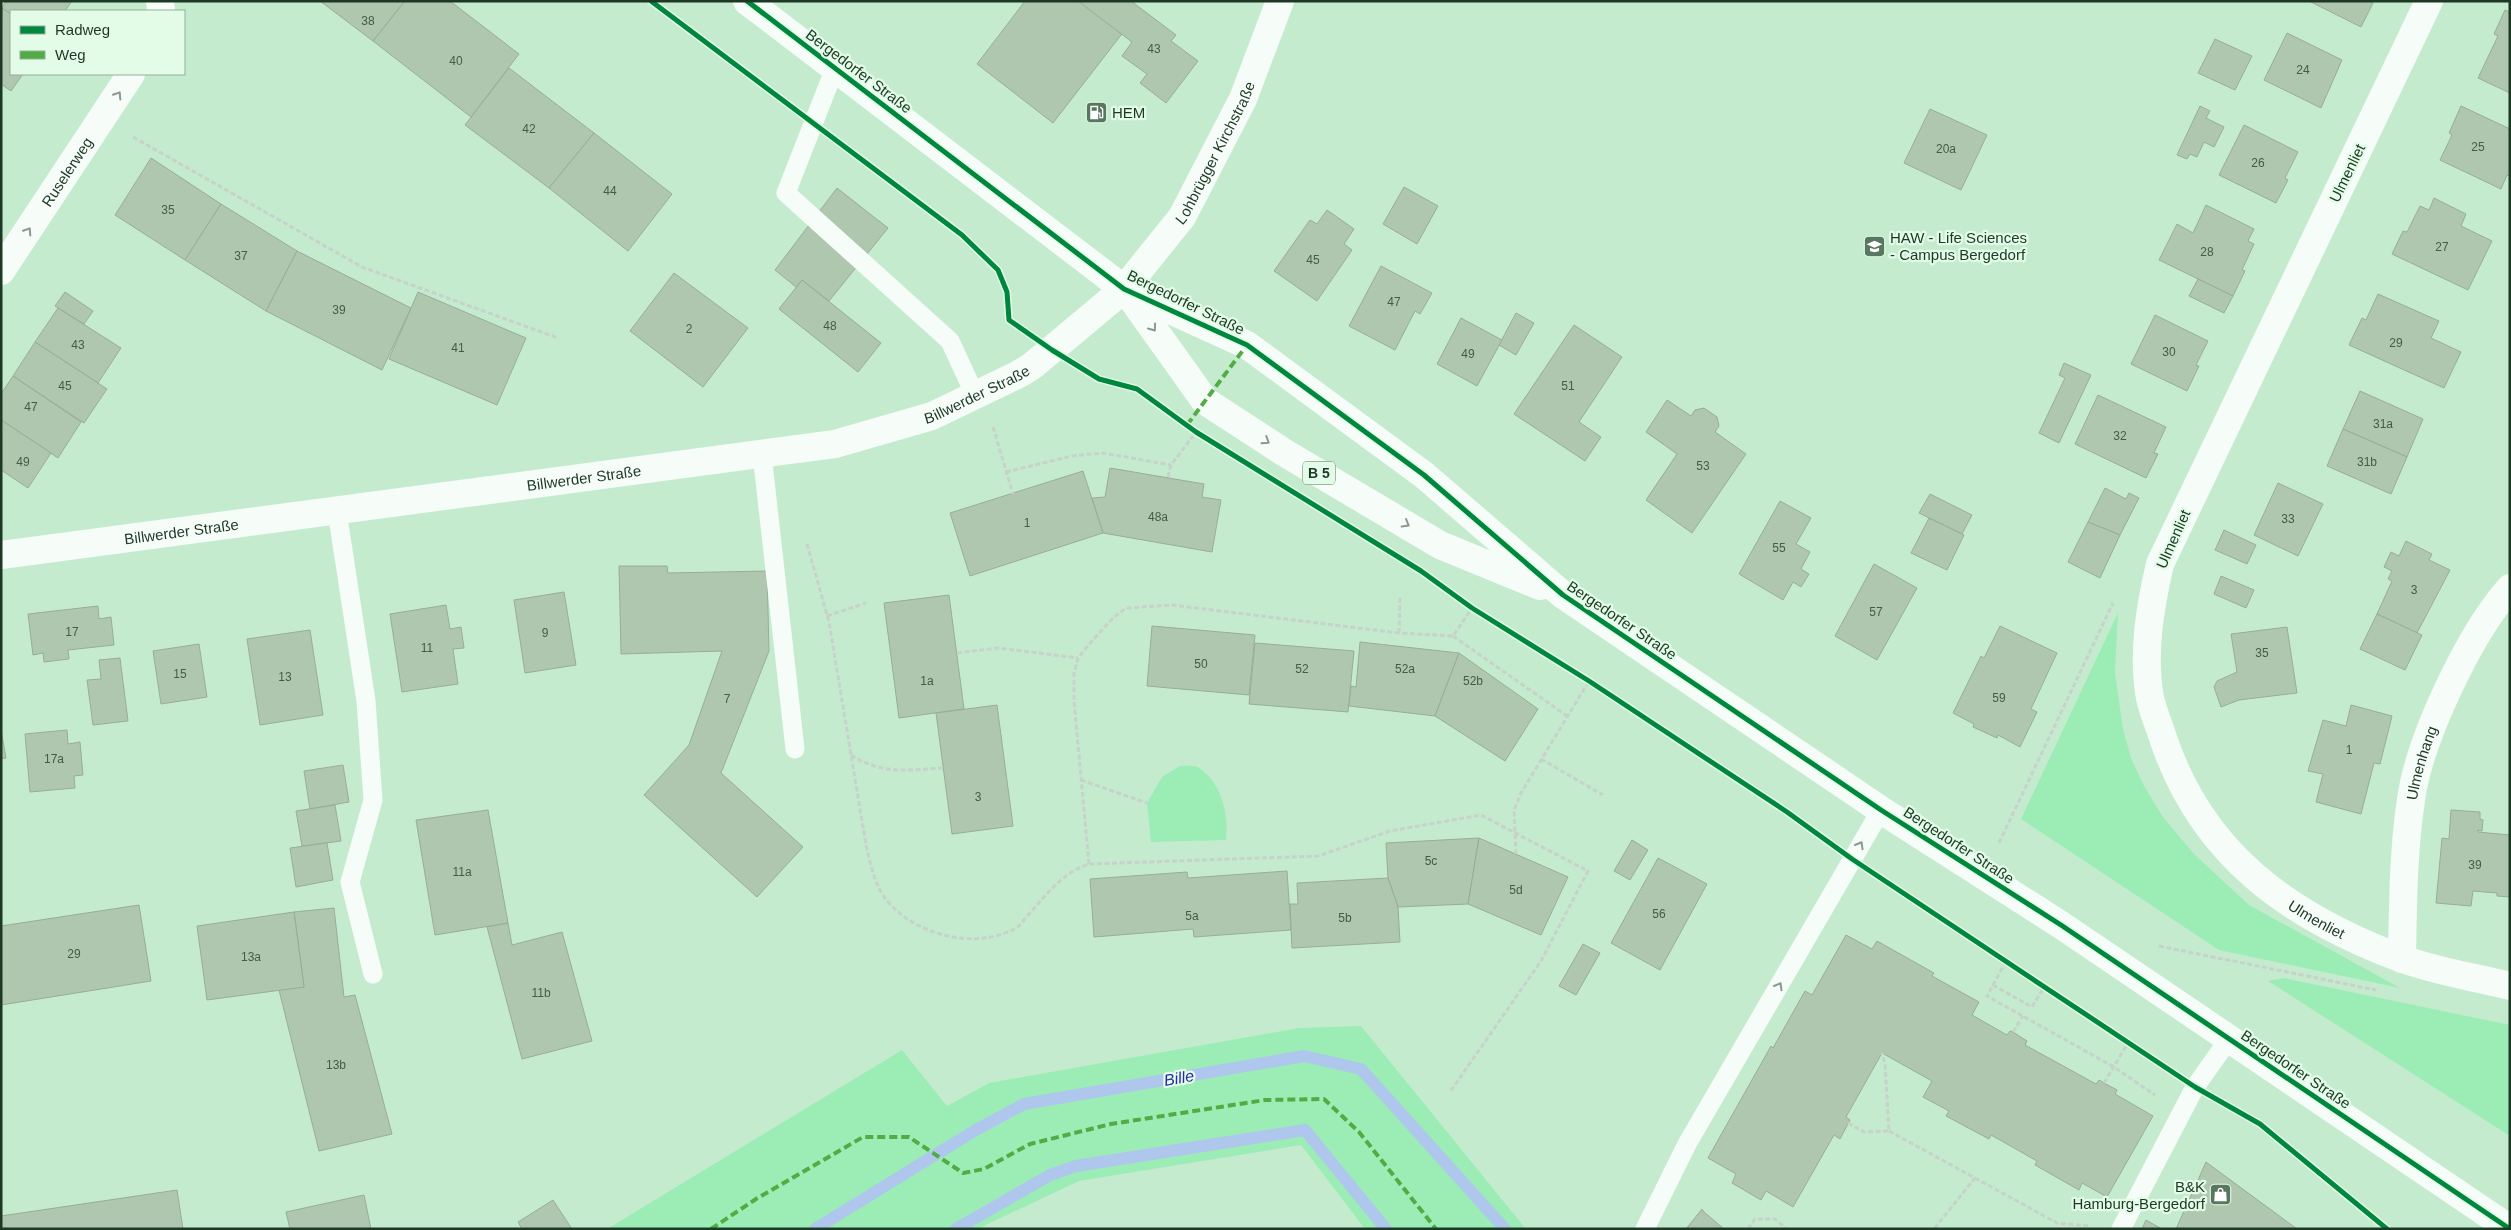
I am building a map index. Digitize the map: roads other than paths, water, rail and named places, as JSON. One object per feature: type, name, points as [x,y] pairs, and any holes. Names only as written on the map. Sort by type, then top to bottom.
[{"type":"street","name":"Bergedorfer Straße","points":[[747,1],[1124,289],[1247,345],[1424,475],[1562,595],[1881,810],[1984,875],[2510,1229]]},
{"type":"street","name":"Lohbrügger Kirchstraße","points":[[1124,289],[1186,210],[1243,99],[1280,1]]},
{"type":"street","name":"Ulmenliet","points":[[2428,1],[2160,564],[2151,602],[2148,631],[2150,699],[2170,759],[2198,814],[2225,848],[2254,878],[2287,902],[2362,943],[2402,959],[2510,986]]},
{"type":"street","name":"Ruselerweg","points":[[1,271],[130,75]]},
{"type":"street","name":"Bergedorfer Straße","points":[[1124,289],[1205,401],[1285,453],[1440,544],[1562,595]]},
{"type":"street","name":"Billwerder Straße","points":[[1,555],[835,444],[882,432],[932,416],[1032,366],[1124,289]]},
{"type":"street","name":"Ulmenhang","points":[[2402,959],[2404,884],[2411,798],[2425,745],[2456,676],[2493,608],[2510,588]]},
{"type":"lane","points":[[835,68],[786,193],[950,341],[979,393]]},
{"type":"lane","points":[[762,454],[795,749]]},
{"type":"lane","points":[[337,511],[366,701],[373,800],[350,882],[373,974]]},
{"type":"lane","points":[[1645,1229],[1687,1144],[1881,810]]},
{"type":"lane","points":[[2121,1229],[2195,1087],[2229,1039]]},
{"type":"waterway","name":"Bille","points":[[815,1229],[974,1131],[1024,1104],[1304,1056],[1361,1069],[1505,1229]]},
{"type":"waterway","points":[[956,1229],[1050,1175],[1076,1166],[1305,1130],[1386,1229]]},
{"type":"place","name":"HEM","points":[[1096,112]]},
{"type":"place","name":"HAW - Life Sciences - Campus Bergedorf","points":[[1874,246]]},
{"type":"place","name":"B&K Hamburg-Bergedorf","points":[[2221,1195]]}]
